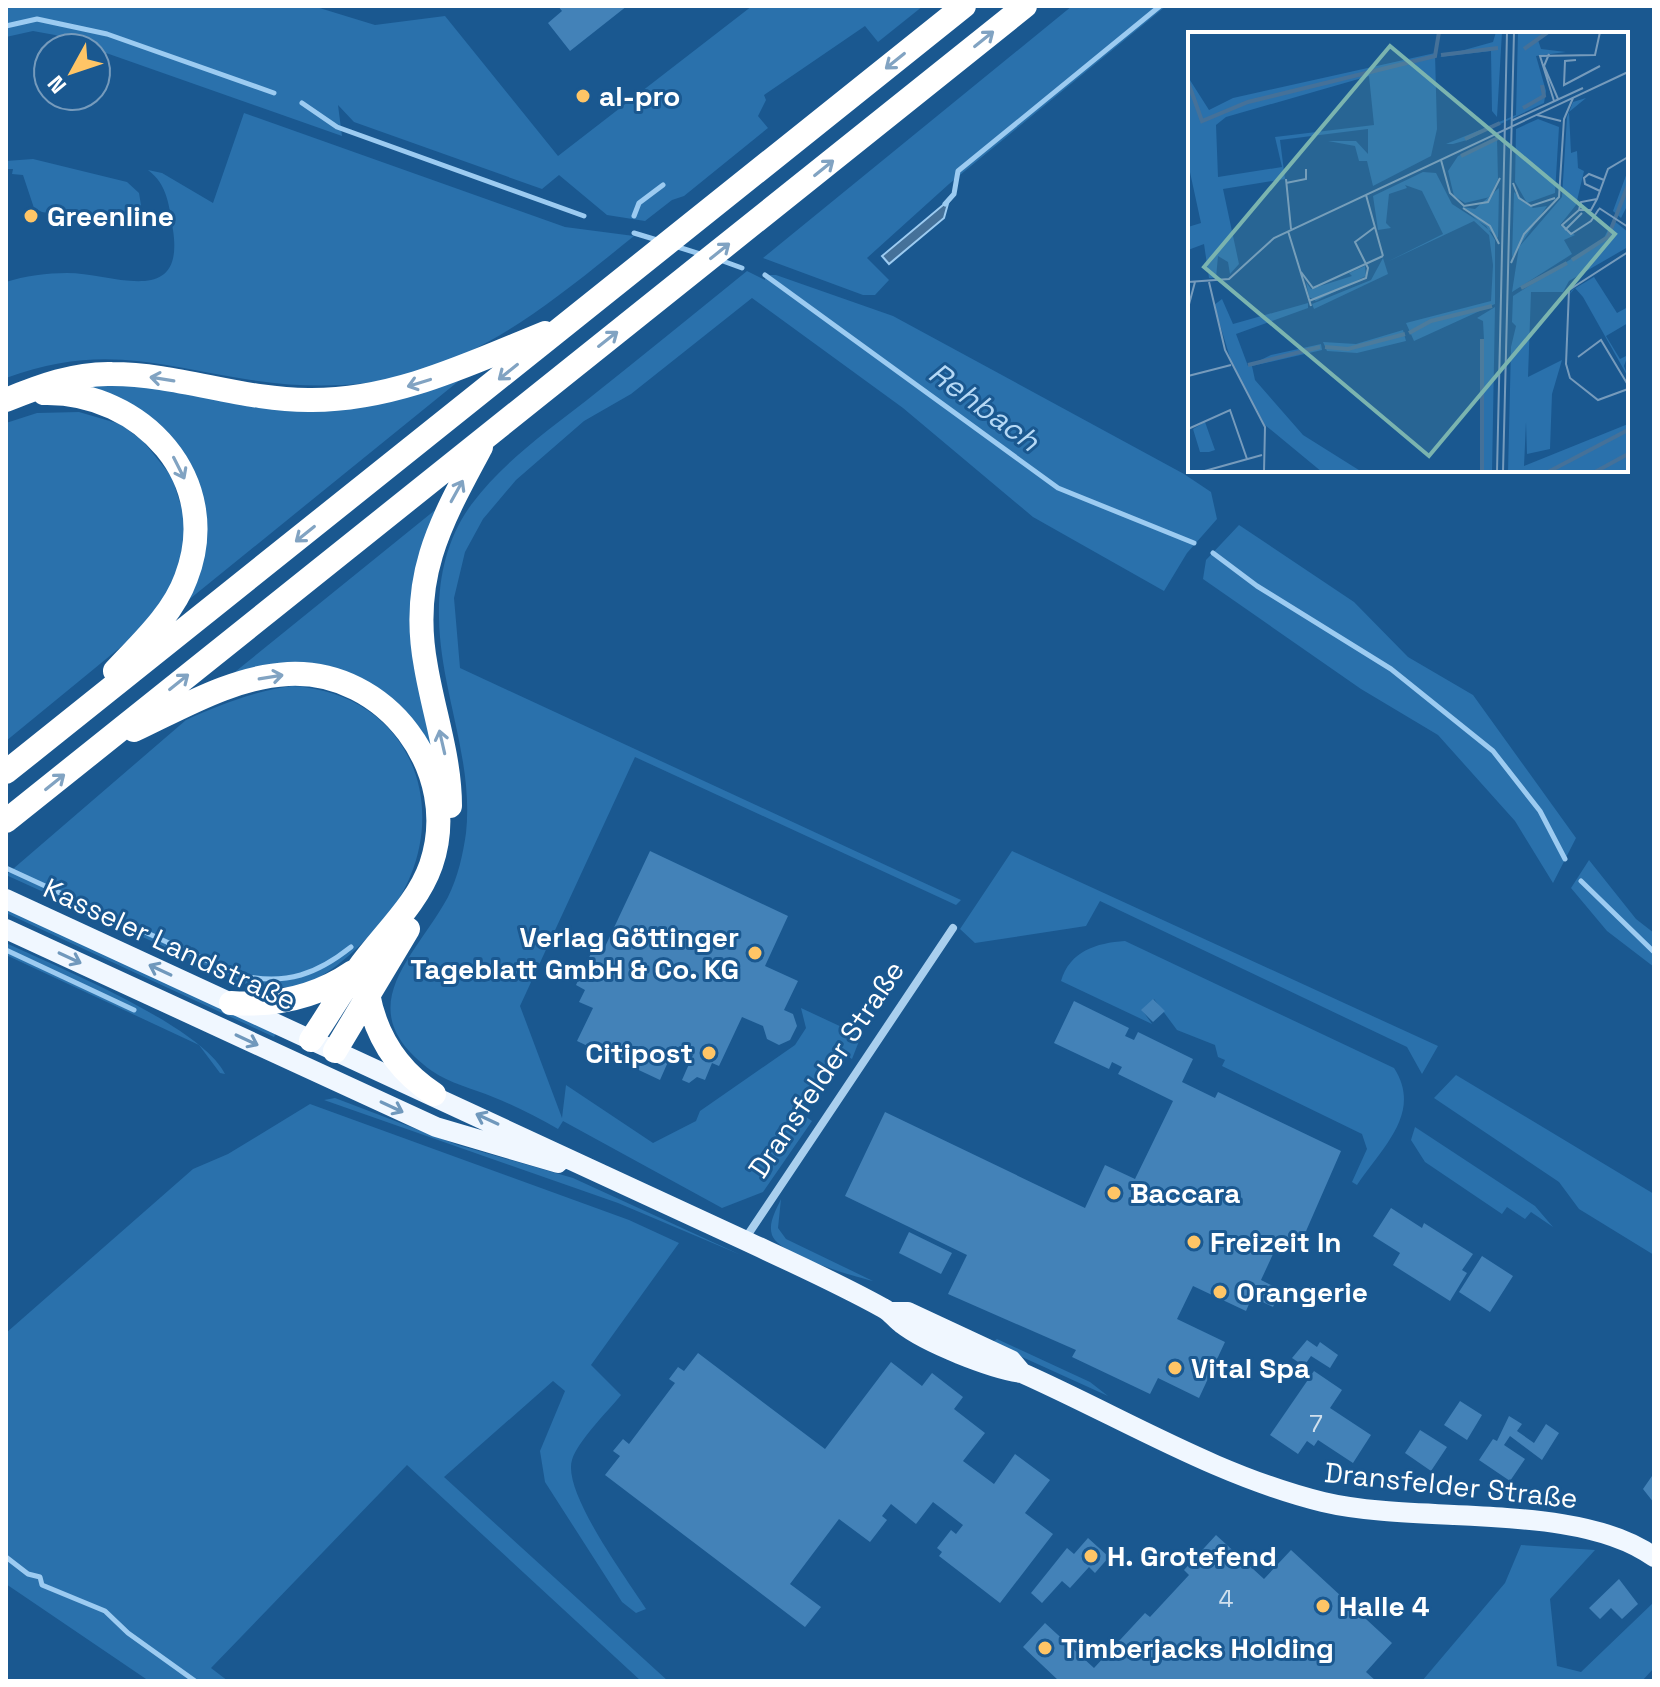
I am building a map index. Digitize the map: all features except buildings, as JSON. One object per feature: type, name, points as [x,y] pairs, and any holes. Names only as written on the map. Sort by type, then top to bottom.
[{"type":"highway","points":[[6,772],[964,6]]},
{"type":"highway","points":[[10,818],[1025,6]]},
{"type":"highway","points":[[12,398],[66,379],[110,373],[286,400],[358,397],[423,382],[569,323]]},
{"type":"highway","points":[[12,398],[67,394],[127,412],[145,425],[174,457],[191,496],[194,513],[193,557],[174,601],[64,726]]},
{"type":"highway","points":[[335,1051],[431,894],[448,846],[449,777],[425,666],[421,622],[422,582],[440,525],[488,435]]},
{"type":"highway","points":[[96,749],[201,698],[271,676],[306,674],[342,682],[389,710],[414,738],[430,769],[438,806],[436,844],[421,888],[358,969],[311,1040]]},
{"type":"highway","points":[[231,1003],[269,1004],[307,996],[358,969]]},
{"type":"highway","points":[[368,994],[375,1024],[389,1052],[409,1075],[434,1094]]},
{"type":"main road","name":"Kasseler Landstraße","points":[[6,899],[434,1094],[597,1172]]},
{"type":"main road","name":"Kasseler Landstraße","points":[[6,929],[466,1138],[597,1172]]},
{"type":"main road","name":"Kasseler Landstraße","points":[[296,1062],[311,1040]]},
{"type":"main road","points":[[322,1074],[335,1051]]},
{"type":"main road","name":"Dransfelder Straße","points":[[597,1172],[890,1312],[903,1325],[978,1361],[1000,1370],[1022,1373],[1276,1489],[1326,1502],[1389,1512],[1571,1525],[1621,1537],[1654,1557]]},
{"type":"street","name":"Dransfelder Straße","points":[[744,1240],[953,928]]},
{"type":"shaded area","points":[[6,6],[313,6],[375,25],[445,16],[558,156],[752,6],[923,6],[878,42],[865,26],[764,95],[766,100],[758,116],[768,128],[684,196],[672,200],[645,221],[607,215],[559,175],[542,189],[354,122],[338,105],[342,136],[112,55],[112,32],[33,31],[6,37]]},
{"type":"shaded area","points":[[1072,6],[1166,6],[949,184],[867,258],[889,280],[875,295],[863,295],[763,258]]},
{"type":"shaded area","points":[[244,113],[565,227],[634,236],[545,306],[502,334],[459,356],[414,373],[366,383],[312,386],[251,380],[129,360],[101,359],[40,367],[6,378],[6,282],[60,273],[141,281],[157,278],[168,270],[174,255],[173,230],[164,189],[148,170],[162,173],[213,203]]},
{"type":"shaded area","points":[[33,159],[127,182],[139,193],[141,205],[123,218],[110,220],[42,212],[34,208],[23,175],[12,174],[13,169],[6,169],[6,161]]},
{"type":"shaded area","points":[[949,200],[944,218],[889,264],[882,256]]},
{"type":"shaded area","points":[[747,271],[765,280],[765,275],[776,275],[893,316],[1184,474],[1211,492],[1217,519],[1187,553],[1164,591],[1033,517],[903,408],[752,298],[631,394],[584,421],[516,480],[483,519],[465,552],[454,598],[460,668],[961,900],[956,905],[635,757],[520,1006],[562,1118],[566,1085],[653,1143],[696,1121],[700,1111],[795,1045],[806,1028],[801,1008],[861,1036],[852,1059],[837,1049],[797,1111],[812,1121],[763,1192],[722,1208],[563,1121],[558,1129],[510,1104],[432,1071],[407,1048],[394,1026],[391,1005],[395,984],[406,963],[452,889],[466,833],[465,779],[445,672],[439,618],[442,573],[456,531],[483,489],[511,461]]},
{"type":"shaded area","points":[[476,367],[186,602],[195,485],[73,381],[109,379],[258,401]]},
{"type":"shaded area","points":[[79,412],[120,424],[143,441],[172,477],[187,525],[177,580],[139,632],[6,741],[6,423],[37,413]]},
{"type":"shaded area","points":[[445,502],[422,549],[443,770],[381,693],[225,680]]},
{"type":"shaded area","points":[[1239,525],[1354,602],[1408,657],[1473,695],[1576,838],[1553,883],[1515,821],[1438,735],[1361,689],[1203,579],[1206,560]]},
{"type":"shaded area","points":[[292,686],[337,695],[373,714],[400,742],[416,776],[422,814],[418,853],[403,892],[376,929],[349,956],[327,972],[292,987],[266,986],[257,989],[6,875],[186,720],[238,699]]},
{"type":"shaded area","points":[[1012,851],[1438,1046],[1422,1074],[1407,1047],[1100,901],[1086,926],[975,943],[960,929]]},
{"type":"shaded area","points":[[1589,860],[1636,919],[1654,933],[1654,967],[1607,931],[1571,888]]},
{"type":"shaded area","points":[[6,909],[276,1033],[274,1037],[6,913]]},
{"type":"shaded area","points":[[1125,941],[1394,1068],[1402,1084],[1402,1115],[1387,1143],[1357,1185],[1352,1182],[1367,1149],[1362,1134],[1222,1066],[1225,1060],[1218,1057],[1215,1045],[1177,1030],[1154,999],[1142,1010],[1152,1024],[1061,981],[1071,962],[1086,950]]},
{"type":"shaded area","points":[[6,943],[92,982],[159,1018],[197,1044],[6,955]]},
{"type":"shaded area","points":[[200,1046],[211,1056],[225,1074],[220,1073]]},
{"type":"shaded area","points":[[1456,1075],[1654,1194],[1654,1255],[1579,1209],[1559,1182],[1434,1098]]},
{"type":"shaded area","points":[[335,1098],[458,1145],[573,1178],[741,1255],[618,1203],[324,1100]]},
{"type":"shaded area","points":[[310,1104],[629,1220],[679,1243],[591,1365],[621,1395],[586,1436],[572,1460],[577,1493],[586,1513],[646,1609],[636,1613],[622,1602],[545,1482],[540,1451],[565,1391],[553,1381],[444,1477],[668,1681],[641,1681],[407,1465],[211,1668],[228,1681],[149,1681],[6,1584],[6,1333],[193,1169],[228,1154]]},
{"type":"shaded area","points":[[1415,1127],[1535,1206],[1553,1227],[1531,1212],[1525,1219],[1507,1207],[1502,1214],[1425,1162],[1411,1140]]},
{"type":"shaded area","points":[[781,1199],[778,1228],[786,1239],[873,1281],[817,1264],[777,1243],[771,1226]]},
{"type":"shaded area","points":[[997,1339],[1090,1382],[1108,1396],[991,1343]]},
{"type":"shaded area","points":[[1521,1545],[1595,1550],[1550,1599],[1557,1666],[1581,1672],[1654,1602],[1654,1668],[1642,1681],[1422,1681],[1505,1583]]},
{"type":"waterway","points":[[945,204],[954,194],[958,171],[1160,6]]},
{"type":"waterway","name":"Rehbach","points":[[6,26],[37,19],[107,34],[274,93]]},
{"type":"waterway","name":"Rehbach","points":[[302,103],[337,127],[584,216]]},
{"type":"waterway","points":[[634,216],[639,203],[663,185]]},
{"type":"waterway","name":"Rehbach","points":[[634,233],[657,240]]},
{"type":"waterway","name":"Rehbach","points":[[678,247],[703,255]]},
{"type":"waterway","name":"Rehbach","points":[[720,260],[742,268]]},
{"type":"waterway","name":"Rehbach","points":[[765,275],[1058,488],[1194,543]]},
{"type":"waterway","name":"Rehbach","points":[[1213,553],[1257,586],[1391,669],[1493,751],[1540,811],[1565,859]]},
{"type":"waterway","points":[[6,868],[221,967]]},
{"type":"waterway","name":"Rehbach","points":[[1581,881],[1654,952]]},
{"type":"waterway","points":[[243,976],[274,979],[301,975],[326,964],[351,947]]},
{"type":"waterway","points":[[6,950],[134,1010]]},
{"type":"waterway","points":[[6,1557],[28,1574],[40,1577],[42,1585],[105,1611],[128,1633],[195,1681]]},
{"type":"place","name":"al-pro","points":[[583,96]]},
{"type":"place","name":"Greenline","points":[[31,216]]},
{"type":"place","name":"Verlag Göttinger Tageblatt GmbH & Co. KG","points":[[755,953]]},
{"type":"place","name":"Citipost","points":[[709,1053]]},
{"type":"place","name":"Baccara","points":[[1114,1193]]},
{"type":"place","name":"Freizeit In","points":[[1194,1242]]},
{"type":"place","name":"Orangerie","points":[[1220,1292]]},
{"type":"place","name":"Vital Spa","points":[[1175,1368]]},
{"type":"place","name":"H. Grotefend","points":[[1091,1556]]},
{"type":"place","name":"Halle 4","points":[[1323,1606]]},
{"type":"place","name":"Timberjacks Holding","points":[[1045,1648]]}]
